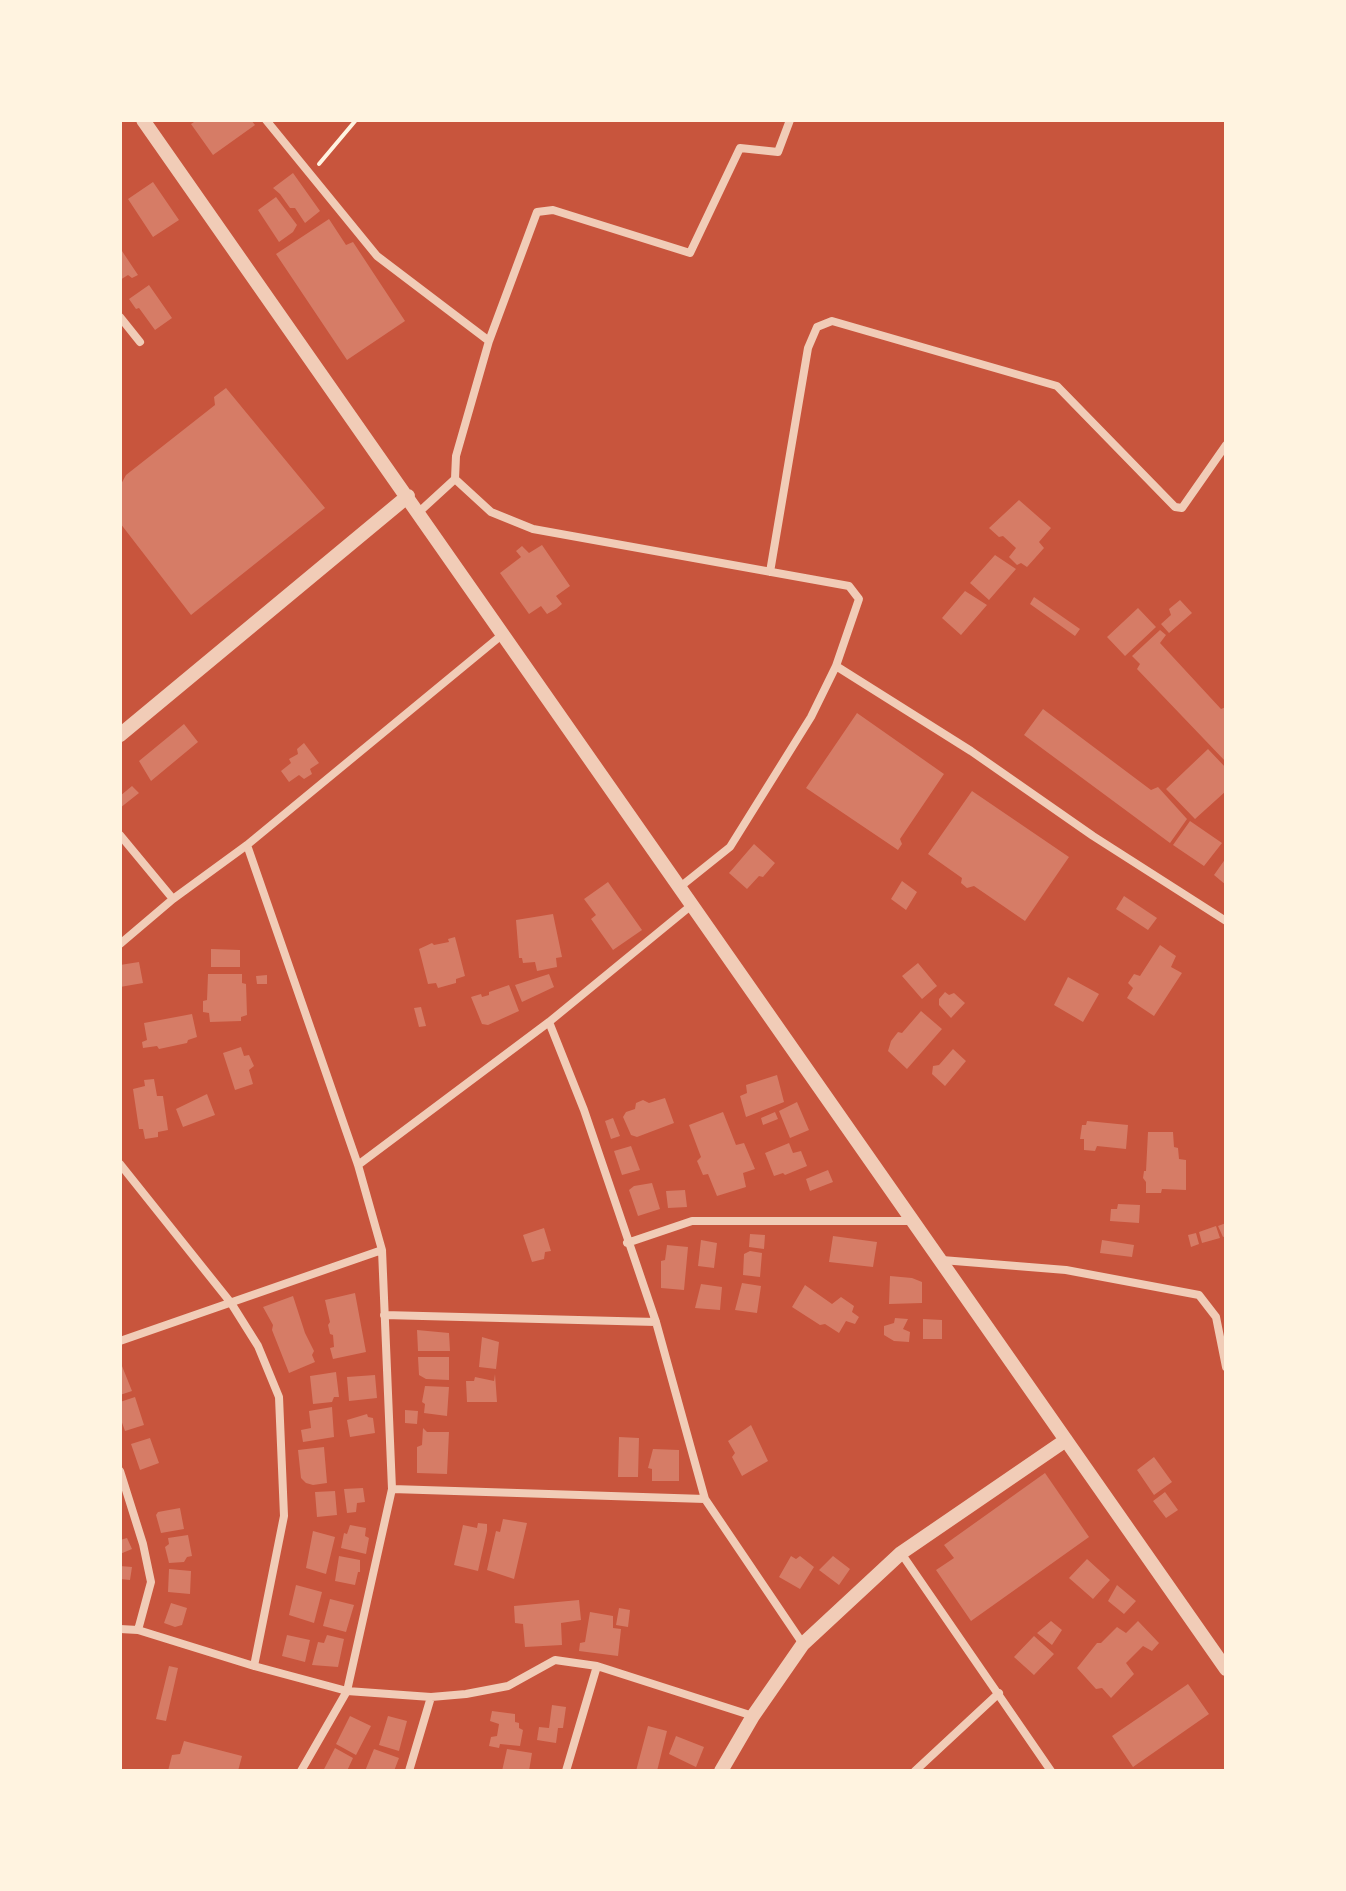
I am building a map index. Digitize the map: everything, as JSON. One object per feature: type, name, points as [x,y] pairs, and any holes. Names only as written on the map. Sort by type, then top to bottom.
[{"type":"street","points":[[143,120],[1226,1669]]},
{"type":"street","points":[[266,120],[377,256],[489,341]]},
{"type":"street","points":[[419,512],[455,479],[456,456],[489,341],[537,212],[553,210],[690,253],[740,148],[778,152],[790,120]]},
{"type":"street","points":[[120,317],[140,342]]},
{"type":"street","points":[[770,572],[808,348],[817,327],[832,321],[1057,386],[1175,507],[1182,508],[1226,445]]},
{"type":"street","points":[[455,479],[491,512],[533,529],[849,586],[859,599],[836,666],[811,717],[730,847],[680,887]]},
{"type":"street","points":[[120,735],[408,496]]},
{"type":"street","points":[[120,944],[173,899],[247,845],[503,634]]},
{"type":"street","points":[[836,666],[971,751],[1093,836],[1226,921]]},
{"type":"street","points":[[120,835],[173,899]]},
{"type":"street","points":[[247,845],[358,1165],[382,1250],[392,1489],[347,1691],[301,1771]]},
{"type":"street","points":[[358,1165],[549,1022],[693,904]]},
{"type":"street","points":[[549,1022],[584,1110],[656,1322],[705,1499],[803,1644]]},
{"type":"street","points":[[120,1164],[231,1303],[258,1346],[279,1397],[284,1516],[254,1666]]},
{"type":"street","points":[[627,1243],[692,1221],[912,1221]]},
{"type":"street","points":[[120,1341],[382,1250]]},
{"type":"street","points":[[940,1260],[1066,1270],[1199,1295],[1216,1317],[1226,1367]]},
{"type":"street","points":[[384,1315],[656,1322]]},
{"type":"street","points":[[721,1771],[753,1716],[803,1644],[901,1553],[1066,1440]]},
{"type":"street","points":[[120,1471],[143,1544],[151,1582],[138,1630]]},
{"type":"street","points":[[392,1489],[705,1499]]},
{"type":"street","points":[[901,1553],[1051,1771]]},
{"type":"street","points":[[120,1629],[138,1630],[347,1691],[431,1697],[508,1686],[555,1660],[597,1666],[753,1716]]},
{"type":"street","points":[[566,1771],[597,1666]]},
{"type":"street","points":[[915,1771],[999,1693]]},
{"type":"street","points":[[409,1771],[431,1697]]},
{"type":"path","points":[[311,173],[356,120]]},
{"type":"building","points":[[197,120],[251,120],[255,125],[213,155],[191,124]]},
{"type":"building","points":[[293,173],[320,211],[305,223],[295,208],[290,208],[273,188]]},
{"type":"building","points":[[153,182],[179,220],[153,237],[128,199]]},
{"type":"building","points":[[276,197],[297,225],[279,242],[258,210]]},
{"type":"building","points":[[329,219],[346,245],[353,242],[405,321],[347,360],[276,254]]},
{"type":"building","points":[[120,252],[138,275],[132,278],[128,275],[120,280]]},
{"type":"building","points":[[149,285],[172,318],[155,330],[129,299]]},
{"type":"building","points":[[226,388],[325,508],[191,615],[120,523],[120,486],[126,475],[215,405],[214,397]]},
{"type":"building","points":[[1019,500],[1051,528],[1039,542],[1044,548],[1027,567],[1021,563],[1017,565],[1009,557],[1016,548],[989,528]]},
{"type":"building","points":[[542,545],[570,586],[556,596],[562,604],[556,609],[547,614],[541,606],[529,614],[500,573],[521,557],[516,551],[522,546],[529,553]]},
{"type":"building","points":[[995,555],[1016,569],[989,600],[970,583]]},
{"type":"building","points":[[965,591],[987,605],[961,635],[942,618]]},
{"type":"building","points":[[1034,597],[1080,629],[1075,636],[1030,604]]},
{"type":"building","points":[[1180,600],[1192,613],[1169,633],[1161,624],[1171,615],[1169,609]]},
{"type":"building","points":[[1138,608],[1156,627],[1125,656],[1107,637]]},
{"type":"building","points":[[1160,630],[1166,635],[1160,643],[1221,709],[1226,707],[1226,762],[1137,669],[1140,664],[1132,656]]},
{"type":"building","points":[[1043,709],[1151,790],[1158,787],[1187,819],[1170,843],[1024,735]]},
{"type":"building","points":[[857,713],[944,774],[900,839],[902,844],[898,850],[806,788]]},
{"type":"building","points":[[184,724],[198,742],[151,781],[139,761]]},
{"type":"building","points":[[304,743],[319,763],[310,769],[312,774],[304,779],[299,775],[289,782],[281,771],[291,763],[289,759],[298,754],[297,749]]},
{"type":"building","points":[[1208,749],[1226,768],[1226,791],[1195,819],[1166,789]]},
{"type":"building","points":[[132,786],[139,793],[120,808],[120,796]]},
{"type":"building","points":[[972,791],[1069,857],[1025,921],[974,886],[967,888],[961,883],[962,878],[928,854]]},
{"type":"building","points":[[1190,821],[1222,843],[1204,866],[1173,845]]},
{"type":"building","points":[[754,844],[775,863],[747,889],[729,873]]},
{"type":"building","points":[[1226,858],[1226,885],[1214,875]]},
{"type":"building","points":[[902,881],[917,892],[906,910],[891,899]]},
{"type":"building","points":[[608,882],[642,930],[613,950],[591,919],[596,915],[584,899]]},
{"type":"building","points":[[1124,896],[1157,918],[1148,930],[1116,909]]},
{"type":"building","points":[[553,914],[562,957],[556,958],[557,967],[537,971],[535,962],[523,963],[519,958],[516,920]]},
{"type":"building","points":[[455,937],[465,976],[456,979],[456,983],[438,988],[436,983],[428,984],[419,949],[432,943],[449,942],[448,939]]},
{"type":"building","points":[[1160,945],[1176,956],[1171,967],[1182,973],[1154,1016],[1127,998],[1133,988],[1128,983],[1134,974],[1140,976]]},
{"type":"building","points":[[211,949],[240,950],[240,967],[211,967]]},
{"type":"building","points":[[139,962],[143,983],[120,987],[120,965]]},
{"type":"building","points":[[918,963],[937,986],[922,999],[902,976]]},
{"type":"building","points":[[208,974],[242,974],[242,983],[246,984],[247,1015],[241,1017],[241,1021],[210,1022],[209,1013],[203,1012],[203,1001],[207,1000]]},
{"type":"building","points":[[549,974],[554,987],[522,1002],[515,985]]},
{"type":"building","points":[[267,975],[267,984],[257,984],[256,976]]},
{"type":"building","points":[[1068,977],[1099,994],[1083,1022],[1054,1005]]},
{"type":"building","points":[[509,985],[519,1011],[488,1025],[482,1024],[471,997],[489,995],[489,992]]},
{"type":"building","points":[[945,992],[949,995],[954,993],[965,1003],[951,1018],[939,1005],[939,999]]},
{"type":"building","points":[[421,1007],[426,1026],[419,1027],[414,1008]]},
{"type":"building","points":[[921,1011],[942,1029],[907,1069],[888,1051],[898,1032],[902,1033]]},
{"type":"building","points":[[192,1014],[197,1037],[187,1043],[159,1049],[157,1046],[143,1048],[142,1042],[147,1040],[144,1023]]},
{"type":"building","points":[[241,1047],[244,1056],[249,1055],[254,1066],[249,1070],[253,1084],[235,1090],[223,1053]]},
{"type":"building","points":[[953,1049],[966,1061],[945,1086],[932,1074],[933,1066],[939,1065]]},
{"type":"building","points":[[777,1075],[784,1102],[746,1117],[740,1096],[747,1093],[746,1085]]},
{"type":"building","points":[[154,1079],[157,1096],[163,1096],[168,1130],[158,1132],[158,1137],[145,1139],[143,1129],[139,1129],[133,1089],[145,1086],[144,1080]]},
{"type":"building","points":[[207,1094],[215,1115],[183,1127],[176,1109]]},
{"type":"building","points":[[665,1098],[674,1123],[637,1137],[631,1135],[623,1117],[626,1112],[635,1109],[636,1103],[643,1100],[649,1103]]},
{"type":"building","points":[[797,1102],[809,1130],[790,1138],[779,1111]]},
{"type":"building","points":[[723,1112],[736,1145],[744,1143],[755,1169],[743,1173],[746,1187],[717,1196],[708,1174],[703,1175],[697,1161],[701,1157],[689,1125]]},
{"type":"building","points":[[775,1112],[778,1119],[763,1125],[761,1118]]},
{"type":"building","points":[[613,1118],[620,1136],[611,1139],[605,1121]]},
{"type":"building","points":[[1087,1121],[1128,1125],[1126,1149],[1097,1146],[1095,1151],[1084,1150],[1084,1139],[1080,1139],[1082,1125],[1086,1125]]},
{"type":"building","points":[[1148,1132],[1173,1132],[1179,1159],[1186,1160],[1186,1190],[1162,1189],[1161,1193],[1146,1193],[1143,1178]]},
{"type":"building","points":[[789,1143],[793,1153],[801,1151],[807,1166],[774,1176],[765,1153]]},
{"type":"building","points":[[631,1146],[640,1170],[622,1175],[614,1151]]},
{"type":"building","points":[[828,1170],[833,1182],[810,1191],[806,1179]]},
{"type":"building","points":[[652,1183],[660,1209],[638,1216],[629,1190]]},
{"type":"building","points":[[685,1190],[687,1207],[668,1208],[666,1191]]},
{"type":"building","points":[[1118,1204],[1140,1205],[1139,1223],[1110,1221],[1111,1209],[1117,1209]]},
{"type":"building","points":[[1226,1223],[1226,1236],[1223,1237],[1218,1226]]},
{"type":"building","points":[[1216,1226],[1220,1238],[1202,1243],[1199,1232]]},
{"type":"building","points":[[544,1228],[551,1251],[545,1252],[544,1259],[532,1262],[523,1235]]},
{"type":"building","points":[[1196,1233],[1199,1244],[1191,1247],[1188,1235]]},
{"type":"building","points":[[750,1234],[765,1235],[764,1249],[749,1247]]},
{"type":"building","points":[[833,1236],[877,1242],[873,1267],[829,1262]]},
{"type":"building","points":[[701,1240],[717,1243],[714,1268],[698,1266]]},
{"type":"building","points":[[1102,1240],[1134,1245],[1132,1257],[1100,1253]]},
{"type":"building","points":[[667,1245],[688,1247],[684,1290],[661,1288],[661,1261],[665,1260]]},
{"type":"building","points":[[750,1251],[762,1253],[760,1277],[743,1275],[744,1254]]},
{"type":"building","points":[[890,1276],[922,1282],[922,1303],[889,1304]]},
{"type":"building","points":[[742,1283],[761,1286],[757,1313],[735,1310]]},
{"type":"building","points":[[701,1284],[722,1287],[720,1310],[695,1308]]},
{"type":"building","points":[[805,1285],[832,1304],[841,1297],[854,1306],[852,1312],[859,1317],[855,1324],[846,1321],[839,1333],[792,1307]]},
{"type":"building","points":[[355,1293],[366,1352],[333,1359],[330,1348],[334,1347],[333,1335],[330,1334],[325,1300]]},
{"type":"building","points":[[293,1296],[314,1351],[315,1362],[289,1373],[272,1330],[273,1325],[263,1307]]},
{"type":"building","points":[[895,1318],[908,1319],[903,1329],[910,1332],[909,1342],[894,1341],[884,1335],[884,1326],[894,1323]]},
{"type":"building","points":[[923,1319],[942,1320],[942,1339],[923,1339]]},
{"type":"building","points":[[417,1330],[449,1333],[450,1351],[418,1351]]},
{"type":"building","points":[[482,1337],[499,1342],[496,1369],[479,1367]]},
{"type":"building","points":[[418,1357],[449,1357],[449,1380],[426,1379],[419,1375]]},
{"type":"building","points":[[120,1361],[132,1391],[120,1395]]},
{"type":"building","points":[[336,1372],[339,1397],[334,1397],[332,1402],[313,1404],[310,1376]]},
{"type":"building","points":[[495,1374],[497,1402],[467,1402],[466,1381],[474,1381],[475,1377],[494,1381]]},
{"type":"building","points":[[375,1375],[377,1398],[349,1401],[347,1377]]},
{"type":"building","points":[[425,1386],[449,1387],[447,1416],[424,1413],[425,1404],[422,1402]]},
{"type":"building","points":[[135,1397],[144,1425],[125,1431],[120,1417],[120,1402]]},
{"type":"building","points":[[332,1407],[334,1437],[303,1442],[301,1430],[311,1428],[309,1411]]},
{"type":"building","points":[[405,1410],[418,1411],[417,1424],[405,1423]]},
{"type":"building","points":[[367,1414],[373,1418],[375,1433],[350,1437],[347,1420]]},
{"type":"building","points":[[751,1425],[768,1461],[742,1476],[728,1441]]},
{"type":"building","points":[[423,1428],[427,1432],[449,1432],[447,1474],[417,1473],[417,1447],[422,1445]]},
{"type":"building","points":[[619,1437],[639,1438],[638,1477],[618,1477]]},
{"type":"building","points":[[150,1438],[159,1463],[140,1470],[131,1444]]},
{"type":"building","points":[[324,1447],[327,1483],[306,1483],[301,1478],[298,1450]]},
{"type":"building","points":[[653,1449],[679,1450],[679,1481],[652,1481],[652,1469],[648,1468]]},
{"type":"building","points":[[1154,1457],[1172,1482],[1154,1495],[1137,1470]]},
{"type":"building","points":[[1045,1473],[1089,1537],[971,1621],[936,1570],[954,1558],[944,1545]]},
{"type":"building","points":[[363,1488],[365,1502],[357,1503],[356,1512],[347,1513],[344,1489]]},
{"type":"building","points":[[335,1491],[337,1515],[317,1517],[315,1492]]},
{"type":"building","points":[[1165,1492],[1178,1510],[1166,1518],[1153,1501]]},
{"type":"building","points":[[180,1508],[184,1529],[161,1533],[156,1515],[158,1512]]},
{"type":"building","points":[[503,1519],[527,1523],[514,1579],[487,1570],[496,1531],[500,1532]]},
{"type":"building","points":[[478,1523],[487,1524],[487,1531],[478,1571],[454,1565],[463,1525],[477,1528]]},
{"type":"building","points":[[350,1525],[366,1528],[365,1536],[369,1538],[366,1554],[341,1548],[344,1533],[347,1534]]},
{"type":"building","points":[[313,1531],[335,1537],[326,1574],[306,1568]]},
{"type":"building","points":[[188,1535],[192,1556],[184,1562],[169,1563],[165,1547],[169,1544],[168,1538]]},
{"type":"building","points":[[127,1538],[132,1549],[120,1554],[120,1540]]},
{"type":"building","points":[[339,1556],[360,1560],[355,1585],[335,1581]]},
{"type":"building","points":[[791,1556],[796,1559],[800,1556],[814,1567],[800,1589],[779,1577]]},
{"type":"building","points":[[833,1556],[850,1569],[839,1585],[819,1570]]},
{"type":"building","points":[[1087,1559],[1110,1580],[1093,1599],[1069,1578]]},
{"type":"building","points":[[120,1566],[132,1567],[130,1580],[120,1579]]},
{"type":"building","points":[[169,1569],[191,1571],[190,1594],[168,1592]]},
{"type":"building","points":[[296,1585],[322,1592],[314,1623],[289,1615]]},
{"type":"building","points":[[1117,1585],[1136,1601],[1124,1614],[1108,1601]]},
{"type":"building","points":[[330,1599],[354,1605],[346,1632],[323,1626]]},
{"type":"building","points":[[579,1600],[581,1620],[561,1623],[562,1645],[525,1647],[523,1624],[515,1623],[514,1606]]},
{"type":"building","points":[[171,1603],[187,1608],[182,1625],[175,1627],[164,1623]]},
{"type":"building","points":[[619,1608],[630,1610],[628,1627],[616,1625]]},
{"type":"building","points":[[590,1612],[613,1616],[613,1628],[621,1629],[618,1656],[579,1651],[580,1643],[585,1642]]},
{"type":"building","points":[[1051,1621],[1062,1630],[1052,1645],[1037,1633]]},
{"type":"building","points":[[1138,1621],[1159,1643],[1152,1651],[1143,1646],[1126,1663],[1134,1674],[1111,1698],[1102,1688],[1096,1689],[1077,1668],[1097,1643],[1101,1643],[1117,1627],[1126,1633]]},
{"type":"building","points":[[287,1635],[310,1640],[305,1662],[282,1656]]},
{"type":"building","points":[[327,1635],[344,1639],[338,1667],[312,1665],[318,1642],[324,1643]]},
{"type":"building","points":[[1034,1636],[1054,1654],[1034,1675],[1014,1657]]},
{"type":"building","points":[[169,1666],[178,1668],[166,1721],[156,1719]]},
{"type":"building","points":[[1188,1684],[1209,1714],[1133,1767],[1112,1736]]},
{"type":"building","points":[[552,1705],[566,1707],[563,1728],[558,1728],[556,1743],[537,1740],[539,1727],[549,1728]]},
{"type":"building","points":[[492,1711],[515,1714],[515,1722],[523,1730],[520,1746],[489,1746],[491,1737],[497,1736],[499,1724],[490,1721]]},
{"type":"building","points":[[350,1716],[371,1726],[356,1755],[336,1744]]},
{"type":"building","points":[[388,1716],[407,1721],[399,1751],[379,1745]]},
{"type":"building","points":[[648,1726],[667,1731],[657,1771],[636,1771]]},
{"type":"building","points":[[676,1736],[704,1747],[696,1767],[669,1754]]},
{"type":"building","points":[[184,1741],[242,1756],[238,1771],[168,1771],[172,1755],[180,1754]]},
{"type":"building","points":[[335,1748],[353,1758],[347,1771],[323,1771]]},
{"type":"building","points":[[374,1749],[399,1758],[394,1771],[365,1771]]},
{"type":"building","points":[[507,1749],[532,1753],[529,1771],[502,1771]]}]
